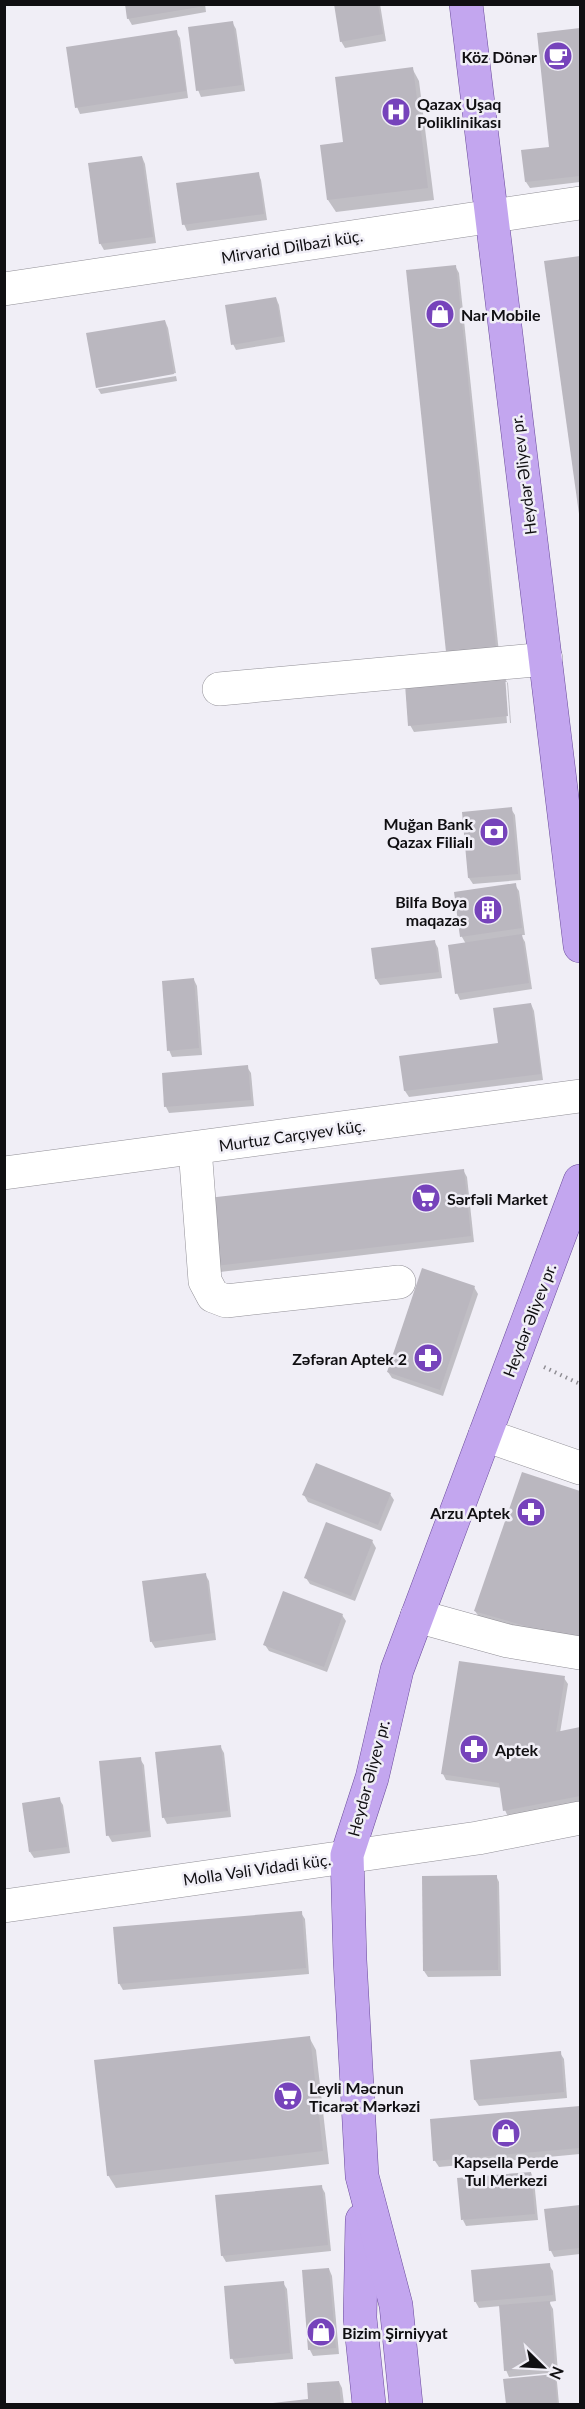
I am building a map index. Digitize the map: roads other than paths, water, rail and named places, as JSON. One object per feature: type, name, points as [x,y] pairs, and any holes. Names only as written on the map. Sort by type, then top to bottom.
[{"type":"main road","name":"Heydər Əliyev pr.","points":[[466,4],[580,946]]},
{"type":"main road","name":"Heydər Əliyev pr.","points":[[406,2404],[396,2305],[362,2176],[350,1960],[347,1855],[372,1778],[397,1670],[580,1181]]},
{"type":"main road","points":[[362,2176],[360,2318],[369,2404]]},
{"type":"street","name":"Mirvarid Dilbazi küç.","points":[[4,289],[580,203]]},
{"type":"street","points":[[219,689],[546,658]]},
{"type":"street","name":"Murtuz Carçıyev küç.","points":[[4,1173],[580,1096]]},
{"type":"street","points":[[195,1148],[205,1281],[213,1296],[226,1301],[399,1282]]},
{"type":"street","points":[[486,1435],[580,1468]]},
{"type":"street","points":[[417,1616],[508,1641],[580,1653]]},
{"type":"street","name":"Molla Vəli Vidadi küç.","points":[[4,1906],[478,1838],[580,1818]]},
{"type":"place","name":"Köz Dönər","points":[[558,56]]},
{"type":"place","name":"Qazax Uşaq Poliklinikası","points":[[396,112]]},
{"type":"place","name":"Nar Mobile","points":[[440,314]]},
{"type":"place","name":"Muğan Bank Qazax Filialı","points":[[494,832]]},
{"type":"place","name":"Bilfa Boya maqazas","points":[[488,910]]},
{"type":"place","name":"Sərfəli Market","points":[[426,1198]]},
{"type":"place","name":"Zəfəran Aptek 2","points":[[428,1358]]},
{"type":"place","name":"Arzu Aptek","points":[[531,1512]]},
{"type":"place","name":"Aptek","points":[[474,1749]]},
{"type":"place","name":"Leyli Məcnun Ticarət Mərkəzi","points":[[288,2096]]},
{"type":"place","name":"Kapsella Perde Tul Merkezi","points":[[506,2133]]},
{"type":"place","name":"Bizim Şirniyyat","points":[[321,2332]]}]
